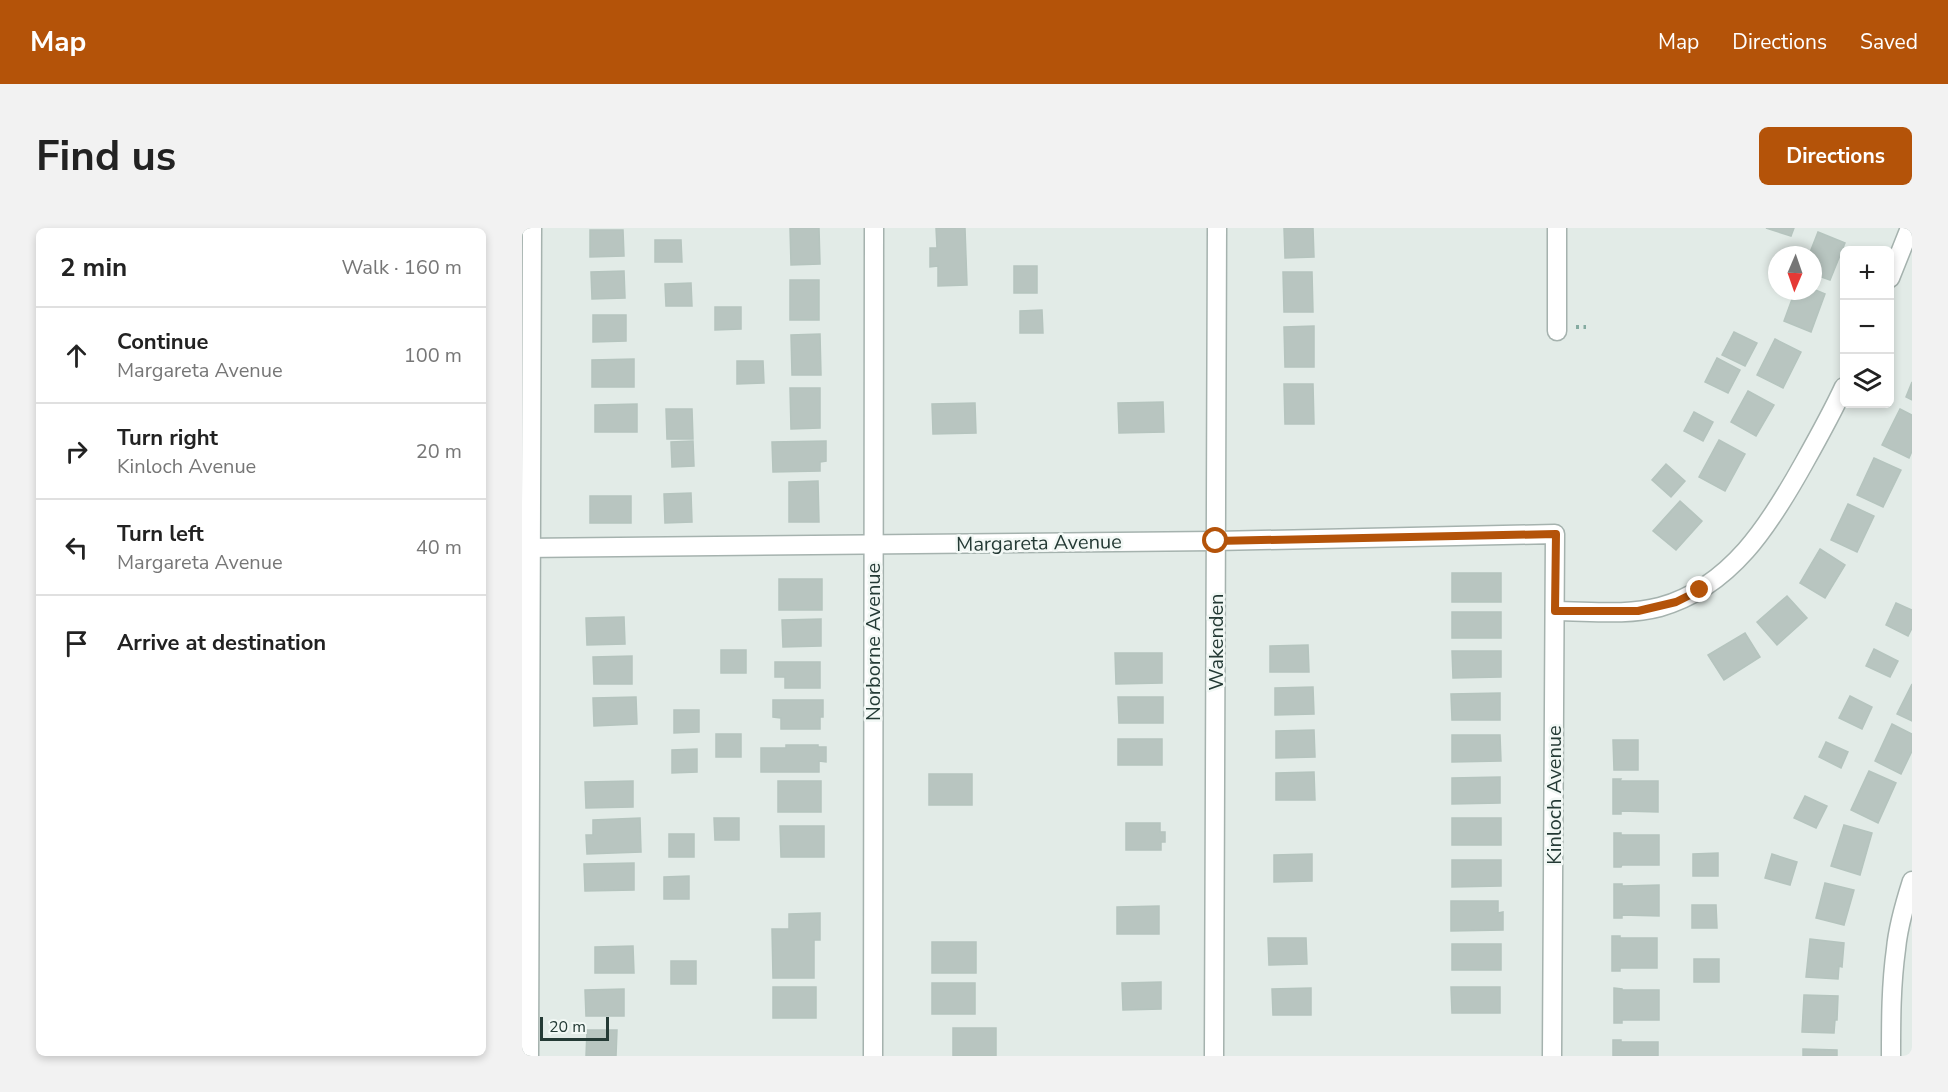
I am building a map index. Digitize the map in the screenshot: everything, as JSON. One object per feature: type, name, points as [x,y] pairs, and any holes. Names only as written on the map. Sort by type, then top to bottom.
[{"type":"street","points":[[529,1056],[526,548],[532,228]]},
{"type":"street","name":"Norborne Avenue","points":[[873,1056],[874,228]]},
{"type":"street","name":"Wakenden","points":[[1214,1056],[1217,228]]},
{"type":"street","points":[[1557,228],[1557,331]]},
{"type":"street","points":[[1894,268],[1910,228]]},
{"type":"street","points":[[1555,611],[1638,611],[1658,607],[1676,602],[1719,578],[1764,531],[1780,508],[1840,396]]},
{"type":"street","name":"Margareta Avenue","points":[[526,548],[1216,541],[1556,534]]},
{"type":"street","name":"Kinloch Avenue","points":[[1552,1056],[1556,534]]},
{"type":"street","points":[[1891,1056],[1892,986],[1896,947],[1912,881]]},
{"type":"building","points":[[790,228],[819,228],[820,264],[791,265]]},
{"type":"building","points":[[936,228],[965,228],[967,285],[938,286],[938,266],[930,267],[930,248],[937,248]]},
{"type":"building","points":[[1284,228],[1313,228],[1314,257],[1285,258]]},
{"type":"building","points":[[1766,228],[1794,228],[1791,236]]},
{"type":"building","points":[[590,230],[623,230],[624,256],[590,257]]},
{"type":"building","points":[[1818,232],[1845,243],[1844,246],[1840,246],[1840,255],[1830,280],[1822,277],[1822,246],[1813,246]]},
{"type":"building","points":[[655,240],[681,240],[682,262],[655,262]]},
{"type":"building","points":[[1014,266],[1037,266],[1037,293],[1014,293]]},
{"type":"building","points":[[624,271],[625,298],[592,299],[591,272]]},
{"type":"building","points":[[1283,272],[1312,272],[1313,312],[1284,312]]},
{"type":"building","points":[[790,280],[819,280],[819,320],[790,320]]},
{"type":"building","points":[[691,283],[692,306],[666,306],[665,284]]},
{"type":"building","points":[[1822,293],[1825,294],[1811,332],[1784,321],[1792,300],[1822,300]]},
{"type":"building","points":[[715,307],[741,307],[741,329],[715,330]]},
{"type":"building","points":[[1042,310],[1043,333],[1020,333],[1020,311]]},
{"type":"building","points":[[593,315],[626,315],[626,341],[593,342]]},
{"type":"building","points":[[1314,326],[1314,367],[1285,367],[1284,327]]},
{"type":"building","points":[[1734,332],[1757,343],[1745,366],[1722,355]]},
{"type":"building","points":[[820,334],[821,375],[792,375],[791,335]]},
{"type":"building","points":[[1775,339],[1801,352],[1783,388],[1757,375]]},
{"type":"building","points":[[1717,358],[1740,370],[1728,393],[1705,382]]},
{"type":"building","points":[[634,359],[634,387],[592,387],[592,360]]},
{"type":"building","points":[[737,361],[763,361],[764,383],[737,384]]},
{"type":"building","points":[[1912,382],[1912,400],[1906,397]]},
{"type":"building","points":[[1284,384],[1313,384],[1314,424],[1285,424]]},
{"type":"building","points":[[790,388],[820,388],[820,428],[791,429]]},
{"type":"building","points":[[1748,391],[1774,405],[1756,436],[1731,422]]},
{"type":"building","points":[[1163,402],[1164,432],[1119,433],[1118,403]]},
{"type":"building","points":[[975,403],[976,433],[933,434],[932,404]]},
{"type":"building","points":[[637,404],[637,432],[595,432],[595,405]]},
{"type":"building","points":[[666,409],[692,409],[693,439],[667,439]]},
{"type":"building","points":[[1900,409],[1912,415],[1912,451],[1909,458],[1882,445]]},
{"type":"building","points":[[1694,412],[1713,422],[1703,441],[1684,431]]},
{"type":"building","points":[[1719,440],[1745,454],[1725,491],[1699,477]]},
{"type":"building","points":[[693,441],[694,466],[672,467],[671,442]]},
{"type":"building","points":[[826,441],[826,461],[820,462],[820,471],[773,472],[772,442]]},
{"type":"building","points":[[1874,458],[1901,470],[1883,507],[1857,495]]},
{"type":"building","points":[[1666,464],[1685,481],[1671,497],[1652,480]]},
{"type":"building","points":[[818,481],[819,522],[789,522],[789,482]]},
{"type":"building","points":[[691,493],[692,522],[665,523],[664,494]]},
{"type":"building","points":[[590,496],[631,496],[631,523],[590,523]]},
{"type":"building","points":[[1680,501],[1702,521],[1676,550],[1653,531]]},
{"type":"building","points":[[1848,504],[1874,516],[1857,552],[1831,540]]},
{"type":"building","points":[[1820,549],[1845,565],[1825,598],[1800,583]]},
{"type":"building","points":[[1452,573],[1501,573],[1501,602],[1452,602]]},
{"type":"building","points":[[779,579],[822,579],[822,610],[779,610]]},
{"type":"building","points":[[1787,596],[1807,618],[1777,645],[1757,622]]},
{"type":"building","points":[[1896,603],[1912,610],[1912,628],[1908,636],[1886,625]]},
{"type":"building","points":[[1452,612],[1501,612],[1501,638],[1452,638]]},
{"type":"building","points":[[624,617],[625,644],[587,645],[586,618]]},
{"type":"building","points":[[821,619],[821,646],[783,647],[782,620]]},
{"type":"building","points":[[1745,633],[1760,657],[1724,680],[1708,655]]},
{"type":"building","points":[[1308,645],[1309,672],[1270,672],[1270,646]]},
{"type":"building","points":[[1874,649],[1898,661],[1890,677],[1866,666]]},
{"type":"building","points":[[721,650],[746,650],[746,673],[721,673]]},
{"type":"building","points":[[1452,651],[1501,651],[1501,677],[1453,678]]},
{"type":"building","points":[[1115,653],[1162,653],[1162,683],[1116,684]]},
{"type":"building","points":[[632,656],[632,684],[594,684],[593,657]]},
{"type":"building","points":[[775,662],[820,662],[820,688],[785,688],[785,677],[775,677]]},
{"type":"building","points":[[1912,684],[1912,721],[1897,714]]},
{"type":"building","points":[[1313,687],[1314,714],[1275,715],[1275,688]]},
{"type":"building","points":[[1500,693],[1500,720],[1452,720],[1451,694]]},
{"type":"building","points":[[1850,696],[1872,707],[1862,729],[1839,718]]},
{"type":"building","points":[[636,697],[637,724],[594,726],[593,698]]},
{"type":"building","points":[[1118,697],[1163,697],[1163,723],[1119,723]]},
{"type":"building","points":[[773,700],[823,700],[820,729],[781,729],[781,718],[773,717]]},
{"type":"building","points":[[674,710],[699,710],[699,732],[674,733]]},
{"type":"building","points":[[1892,724],[1912,734],[1912,751],[1901,774],[1875,761]]},
{"type":"building","points":[[1314,730],[1315,757],[1276,758],[1276,731]]},
{"type":"building","points":[[716,734],[741,734],[741,757],[716,757]]},
{"type":"building","points":[[1452,735],[1500,735],[1501,761],[1452,762]]},
{"type":"building","points":[[1118,739],[1162,739],[1162,765],[1118,765]]},
{"type":"building","points":[[1613,740],[1638,740],[1638,770],[1614,770]]},
{"type":"building","points":[[1826,742],[1848,752],[1841,768],[1819,757]]},
{"type":"building","points":[[786,745],[826,747],[826,762],[819,761],[819,772],[761,772],[761,748],[786,748]]},
{"type":"building","points":[[697,749],[697,772],[672,773],[672,750]]},
{"type":"building","points":[[1869,771],[1896,783],[1878,823],[1851,810]]},
{"type":"building","points":[[1314,772],[1315,800],[1276,800],[1276,773]]},
{"type":"building","points":[[929,774],[972,774],[972,805],[929,805]]},
{"type":"building","points":[[1500,777],[1500,803],[1452,804],[1452,778]]},
{"type":"building","points":[[1613,779],[1658,781],[1658,812],[1621,811],[1621,814],[1613,814]]},
{"type":"building","points":[[633,781],[633,807],[586,808],[585,782]]},
{"type":"building","points":[[778,781],[821,781],[821,812],[778,812]]},
{"type":"building","points":[[1805,796],[1827,806],[1816,828],[1794,818]]},
{"type":"building","points":[[640,818],[641,852],[587,854],[586,835],[593,835],[593,820]]},
{"type":"building","points":[[714,818],[739,818],[739,840],[715,840]]},
{"type":"building","points":[[1452,818],[1501,818],[1501,845],[1452,845]]},
{"type":"building","points":[[1126,823],[1160,823],[1160,832],[1165,832],[1165,842],[1161,842],[1161,850],[1126,850]]},
{"type":"building","points":[[1844,825],[1872,833],[1860,875],[1831,866]]},
{"type":"building","points":[[780,826],[824,826],[824,857],[781,857]]},
{"type":"building","points":[[1614,833],[1659,835],[1659,865],[1614,867]]},
{"type":"building","points":[[669,834],[694,834],[694,857],[669,857]]},
{"type":"building","points":[[1718,853],[1718,876],[1693,876],[1693,854]]},
{"type":"building","points":[[1312,854],[1312,881],[1274,882],[1274,855]]},
{"type":"building","points":[[1772,854],[1797,862],[1790,885],[1765,878]]},
{"type":"building","points":[[1452,860],[1501,860],[1501,886],[1452,887]]},
{"type":"building","points":[[634,863],[634,890],[585,891],[584,864]]},
{"type":"building","points":[[689,876],[689,899],[664,899],[664,877]]},
{"type":"building","points":[[1825,883],[1854,890],[1844,925],[1816,918]]},
{"type":"building","points":[[1614,884],[1622,884],[1622,886],[1659,885],[1659,916],[1622,915],[1622,918],[1614,918]]},
{"type":"building","points":[[1451,901],[1498,901],[1498,913],[1503,912],[1503,930],[1451,931]]},
{"type":"building","points":[[1692,905],[1716,905],[1717,928],[1692,928]]},
{"type":"building","points":[[1159,906],[1159,934],[1117,934],[1117,907]]},
{"type":"building","points":[[820,913],[820,940],[814,940],[814,978],[773,978],[772,929],[789,929],[789,914]]},
{"type":"building","points":[[1612,936],[1657,938],[1657,968],[1620,968],[1620,971],[1612,971]]},
{"type":"building","points":[[1268,938],[1306,938],[1307,964],[1269,965]]},
{"type":"building","points":[[1810,939],[1844,943],[1842,967],[1839,966],[1838,979],[1806,977]]},
{"type":"building","points":[[932,942],[976,942],[976,973],[932,973]]},
{"type":"building","points":[[1452,944],[1501,944],[1501,970],[1452,970]]},
{"type":"building","points":[[633,946],[634,973],[595,973],[595,947]]},
{"type":"building","points":[[1694,959],[1719,959],[1719,982],[1694,982]]},
{"type":"building","points":[[671,961],[696,961],[696,984],[671,984]]},
{"type":"building","points":[[1161,982],[1161,1009],[1123,1010],[1122,983]]},
{"type":"building","points":[[932,983],[975,983],[975,1014],[932,1014]]},
{"type":"building","points":[[773,987],[816,987],[816,1018],[773,1018]]},
{"type":"building","points":[[1451,987],[1500,987],[1500,1013],[1452,1013]]},
{"type":"building","points":[[1311,988],[1311,1015],[1273,1015],[1272,989]]},
{"type":"building","points":[[1614,988],[1659,990],[1659,1020],[1622,1020],[1622,1023],[1614,1023]]},
{"type":"building","points":[[624,989],[624,1016],[586,1016],[585,990]]},
{"type":"building","points":[[1804,995],[1838,996],[1834,1033],[1802,1032]]},
{"type":"building","points":[[953,1028],[996,1028],[996,1056],[953,1056]]},
{"type":"building","points":[[587,1030],[617,1030],[616,1056],[586,1056]]},
{"type":"building","points":[[1613,1040],[1658,1042],[1658,1056],[1613,1056]]},
{"type":"building","points":[[1803,1049],[1837,1050],[1837,1056],[1803,1056]]},
{"type":"route","points":[[1216,541],[1556,534],[1555,611],[1638,611],[1676,602],[1700,590]]}]
